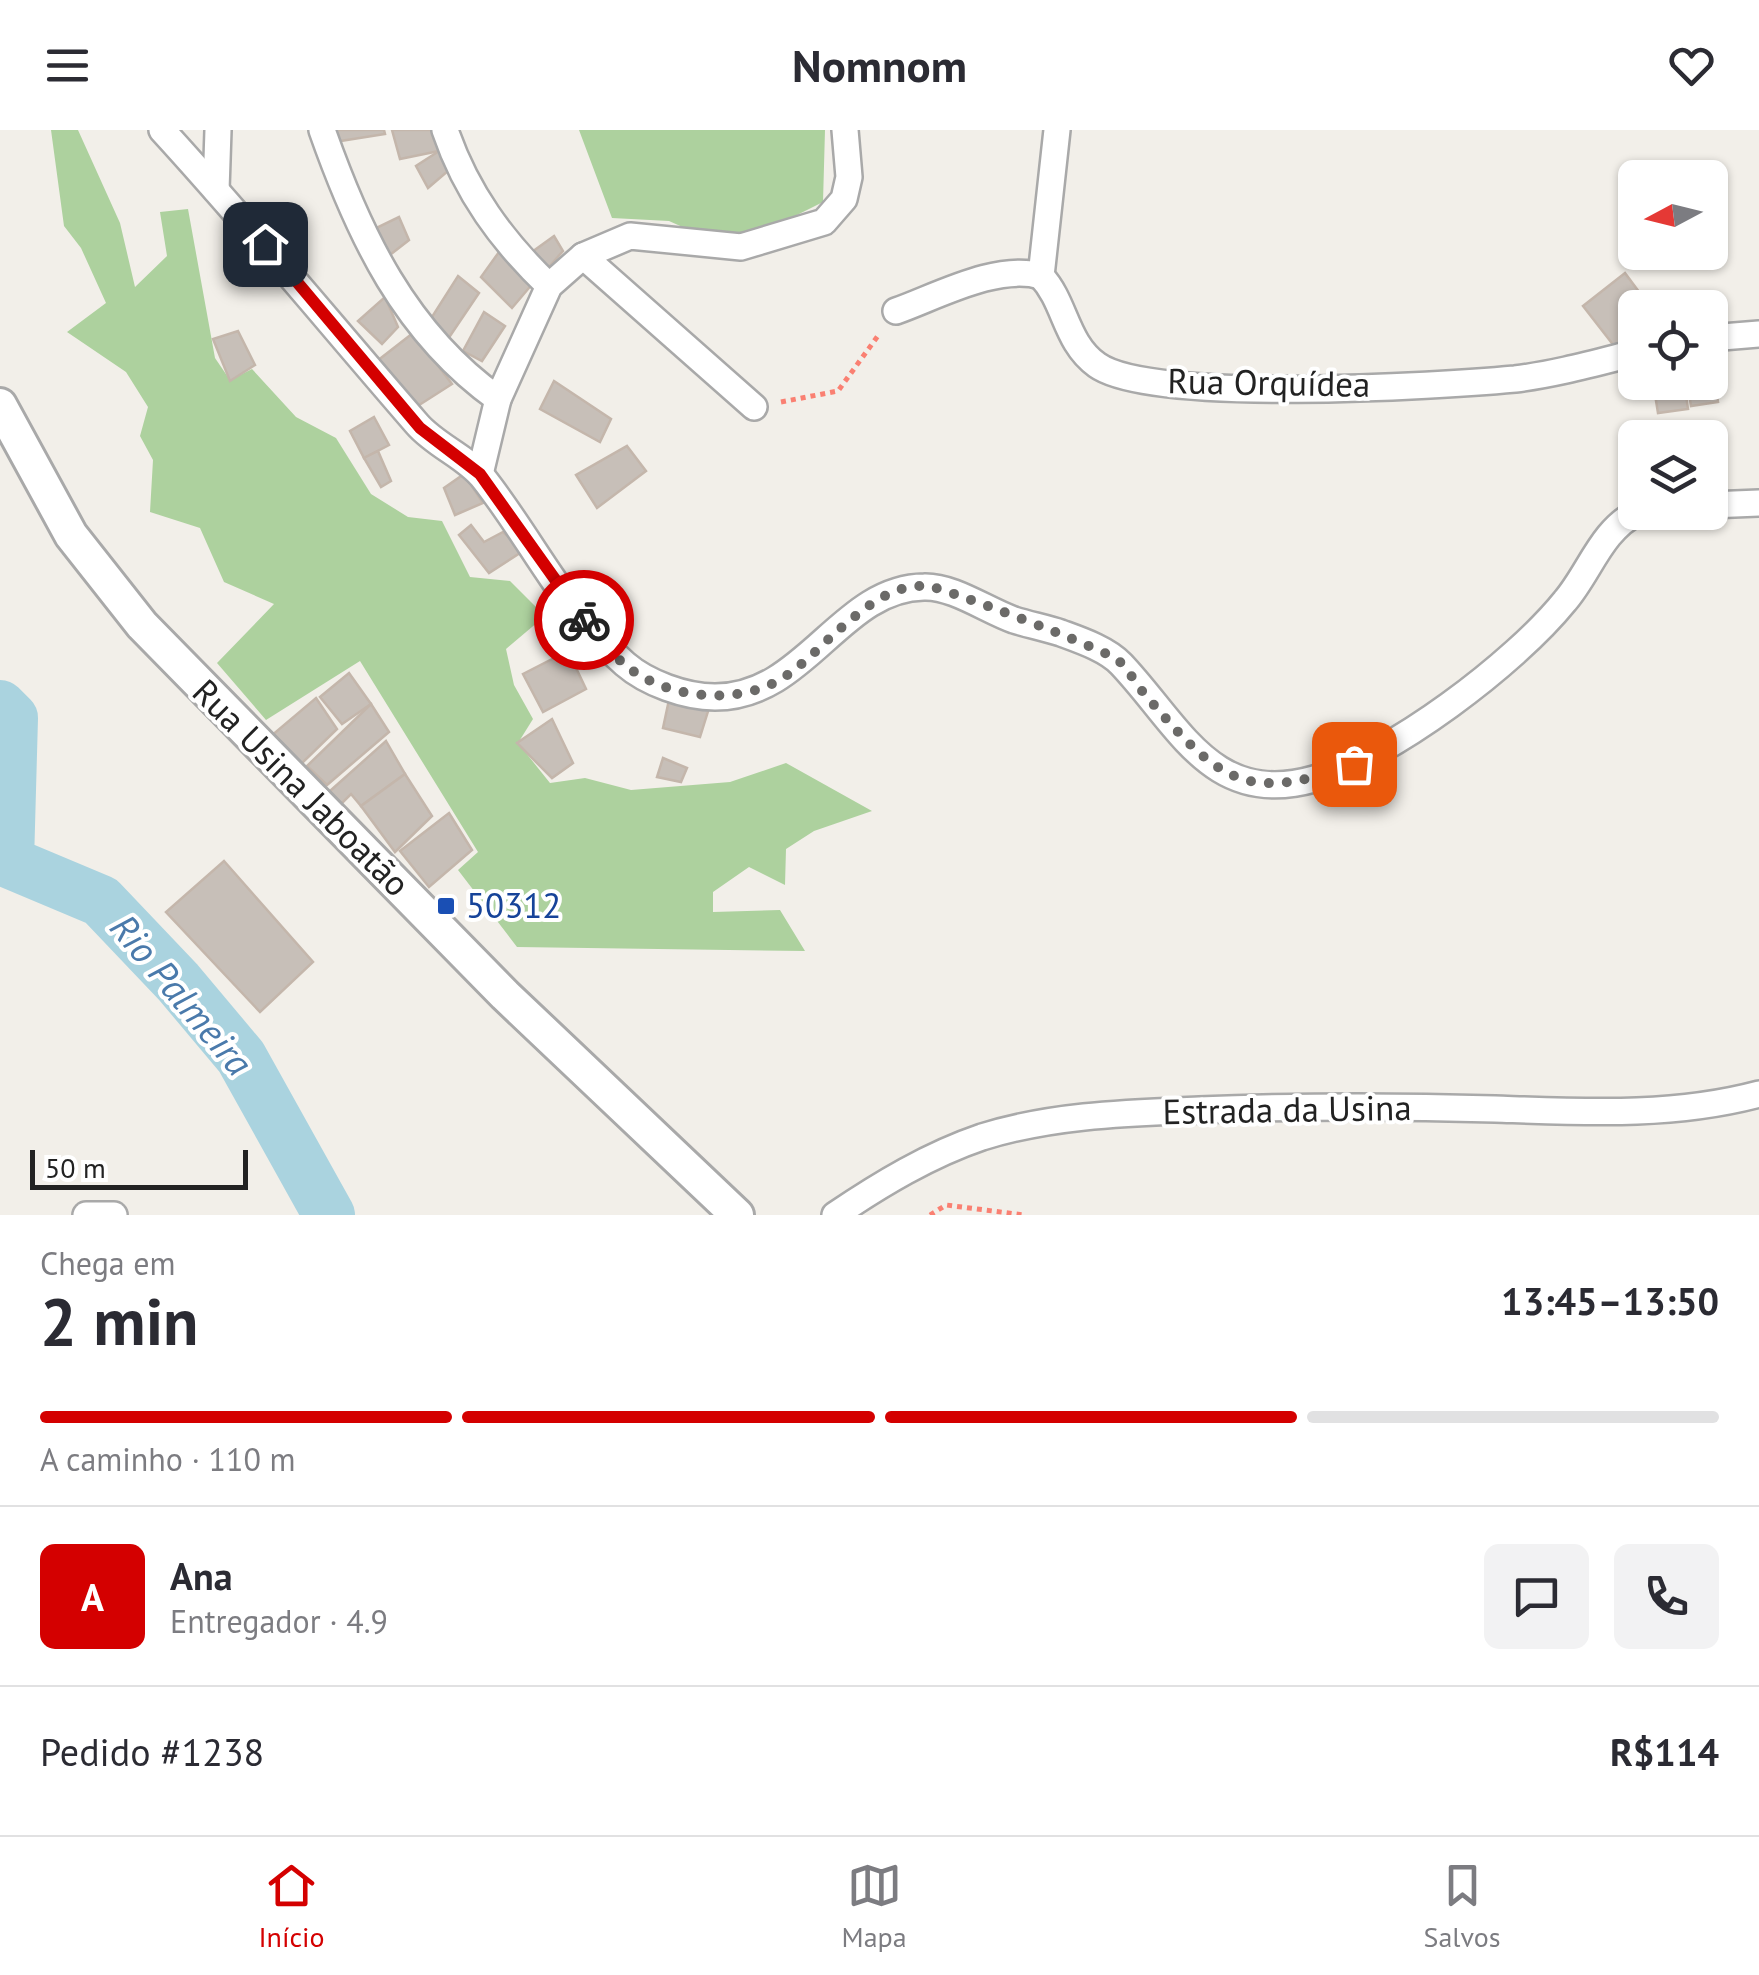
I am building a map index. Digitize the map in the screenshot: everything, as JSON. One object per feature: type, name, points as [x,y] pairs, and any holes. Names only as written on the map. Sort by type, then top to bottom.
[{"type":"street","points":[[162,130],[420,428],[480,474],[570,606],[627,667],[672,690],[714,697],[751,691],[778,681],[871,602],[896,590],[928,586],[1064,634],[1118,661],[1203,760],[1229,777],[1263,784],[1310,780],[1354,764],[1408,734],[1476,684],[1563,604],[1604,540],[1618,525]]},
{"type":"street","points":[[216,190],[218,130]]},
{"type":"street","points":[[322,130],[350,207],[393,289],[437,347],[498,399]]},
{"type":"street","points":[[445,130],[474,196],[504,239],[549,286]]},
{"type":"street","points":[[480,474],[498,399],[549,286],[582,256],[630,236],[741,247],[824,222],[844,199],[849,177],[846,130]]},
{"type":"street","points":[[896,312],[992,279],[1018,274],[1041,276],[1057,130]]},
{"type":"street","points":[[582,256],[754,407]]},
{"type":"street","name":"Rua Orquídea","points":[[1041,276],[1051,287],[1067,331],[1096,364],[1112,374],[1161,384],[1213,389],[1438,384],[1518,378],[1618,357]]},
{"type":"street","points":[[1728,337],[1759,334]]},
{"type":"street","name":"Rua Usina Jaboatão","points":[[0,405],[71,535],[142,625],[504,995],[737,1215]]},
{"type":"street","points":[[1728,504],[1759,503]]},
{"type":"street","name":"Estrada da Usina","points":[[835,1215],[935,1156],[982,1137],[1118,1113],[1344,1105],[1638,1112],[1725,1103],[1759,1094]]},
{"type":"street","points":[[86,1215],[114,1215]]},
{"type":"path","points":[[754,407],[838,391],[896,312]]},
{"type":"path","points":[[930,1215],[946,1205],[1024,1215]]},
{"type":"green space","points":[[51,130],[78,130],[120,223],[135,287],[167,256],[160,212],[188,209],[215,358],[230,380],[252,369],[296,417],[336,438],[371,494],[408,517],[442,521],[470,577],[510,581],[545,616],[506,649],[514,685],[533,719],[518,743],[550,783],[585,778],[631,790],[730,782],[786,763],[872,811],[814,831],[786,849],[785,885],[749,867],[713,892],[713,912],[780,910],[805,951],[517,947],[458,870],[478,852],[360,661],[266,720],[217,663],[274,604],[224,582],[200,528],[150,512],[153,460],[140,436],[148,407],[126,372],[67,332],[106,303],[81,248],[64,226]]},
{"type":"green space","points":[[579,130],[825,130],[823,202],[783,222],[721,244],[669,221],[612,218]]},
{"type":"building","points":[[331,130],[384,130],[385,134],[334,142]]},
{"type":"building","points":[[392,130],[433,130],[439,151],[400,159]]},
{"type":"building","points":[[439,151],[448,171],[428,188],[416,166]]},
{"type":"building","points":[[399,217],[409,240],[386,258],[374,229]]},
{"type":"building","points":[[554,236],[563,251],[548,268],[532,252]]},
{"type":"building","points":[[499,252],[534,282],[512,308],[481,277]]},
{"type":"building","points":[[1625,273],[1638,290],[1618,290],[1618,351],[1583,306]]},
{"type":"building","points":[[458,276],[479,293],[448,339],[430,320]]},
{"type":"building","points":[[385,297],[398,327],[382,344],[358,321]]},
{"type":"building","points":[[484,312],[505,326],[482,361],[463,351]]},
{"type":"building","points":[[238,331],[255,365],[230,381],[213,339]]},
{"type":"building","points":[[413,333],[452,384],[413,409],[372,365]]},
{"type":"building","points":[[554,381],[611,419],[600,442],[540,409]]},
{"type":"building","points":[[1656,400],[1687,400],[1688,409],[1658,413]]},
{"type":"building","points":[[1690,400],[1718,400],[1718,402],[1691,406]]},
{"type":"building","points":[[374,417],[389,445],[364,458],[350,431]]},
{"type":"building","points":[[627,446],[646,471],[597,508],[576,475]]},
{"type":"building","points":[[378,451],[391,481],[381,487],[364,458]]},
{"type":"building","points":[[464,474],[483,503],[455,515],[444,488]]},
{"type":"building","points":[[471,525],[484,542],[503,532],[523,551],[489,573],[459,535]]},
{"type":"building","points":[[568,651],[586,689],[543,712],[523,674]]},
{"type":"building","points":[[349,673],[371,704],[342,724],[320,697]]},
{"type":"building","points":[[670,695],[710,705],[700,737],[663,728]]},
{"type":"building","points":[[316,698],[337,729],[299,766],[271,736]]},
{"type":"building","points":[[371,704],[389,732],[327,785],[307,766]]},
{"type":"building","points":[[552,719],[573,763],[552,778],[517,743]]},
{"type":"building","points":[[386,741],[405,774],[361,806],[351,794],[340,805],[330,791]]},
{"type":"building","points":[[663,758],[687,768],[681,782],[657,777]]},
{"type":"building","points":[[405,774],[432,816],[395,852],[361,806]]},
{"type":"building","points":[[449,813],[472,850],[429,887],[400,851]]},
{"type":"building","points":[[224,861],[313,962],[260,1012],[166,912]]},
{"type":"waterway","name":"Rio Palmeira","points":[[0,706],[12,718],[8,862],[101,901],[178,982],[241,1057],[329,1215]]},
{"type":"way so far","points":[[584,620],[627,667],[672,690],[714,697],[751,691],[778,681],[871,602],[896,590],[928,586],[1064,634],[1118,661],[1203,760],[1229,777],[1263,784],[1310,780],[1354,764]]},
{"type":"place","name":"50312","points":[[446,906]]},
{"type":"route","points":[[265,244],[420,428],[480,474],[570,606],[584,620]]}]
